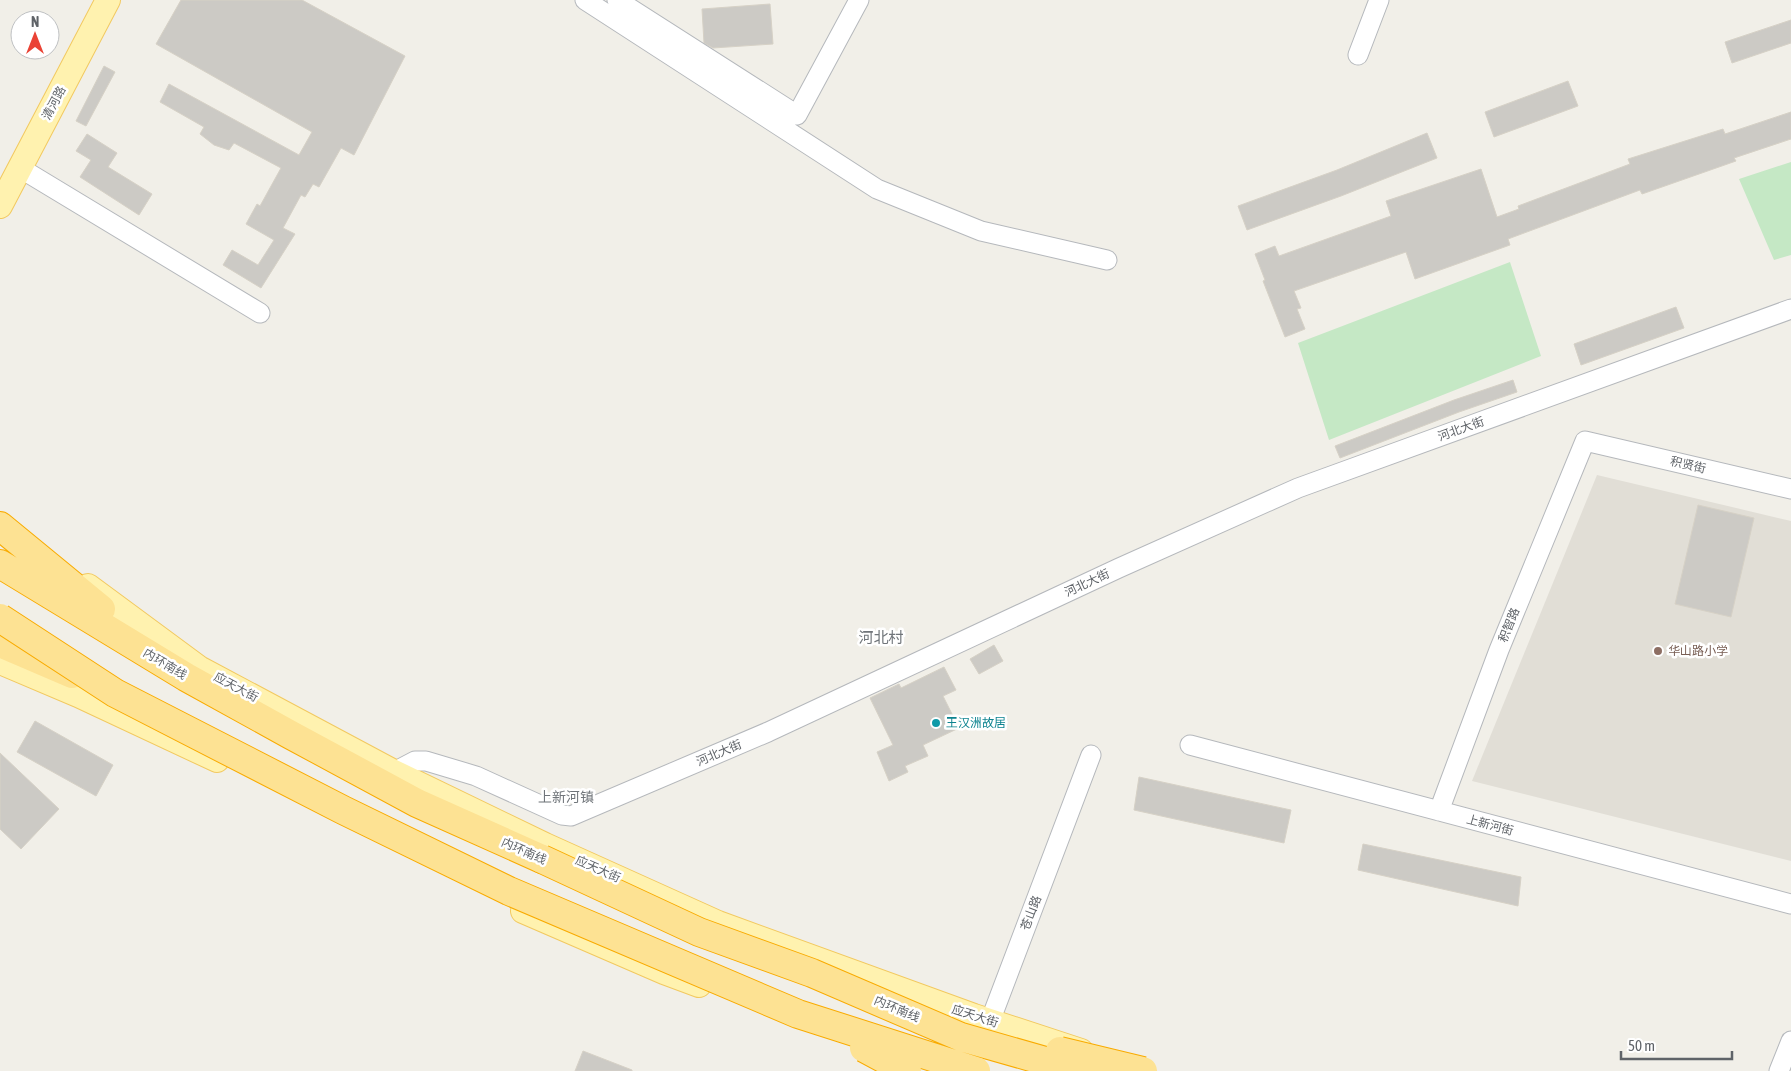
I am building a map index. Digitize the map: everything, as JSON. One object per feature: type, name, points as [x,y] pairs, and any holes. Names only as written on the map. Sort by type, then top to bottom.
[{"type":"highway","points":[[0,526],[186,677]]},
{"type":"highway","name":"内环南线","points":[[0,564],[186,677],[417,803],[699,932],[812,973],[961,1037],[1080,1071]]},
{"type":"highway","points":[[0,618],[116,693]]},
{"type":"highway","points":[[0,643],[116,693],[334,805],[509,891],[798,1014],[908,1071]]},
{"type":"highway","points":[[812,973],[1042,1047],[1143,1071]]},
{"type":"highway","points":[[798,1014],[976,1071]]},
{"type":"main road","name":"清河路","points":[[0,206],[108,0]]},
{"type":"main road","name":"应天大街","points":[[0,511],[71,574],[199,668],[394,772],[545,845],[718,923],[982,1019],[1143,1071]]},
{"type":"main road","points":[[0,662],[78,694],[179,742],[450,877],[555,926],[664,972],[933,1071]]},
{"type":"street","points":[[585,0],[877,190],[981,231],[1107,260]]},
{"type":"street","points":[[617,0],[797,115],[859,0]]},
{"type":"street","points":[[1358,55],[1380,0]]},
{"type":"street","points":[[20,168],[260,313]]},
{"type":"street","name":"河北大街","points":[[394,772],[415,762],[426,761],[476,776],[562,815],[572,816],[768,732],[1118,568],[1298,488],[1791,309]]},
{"type":"street","name":"积贤街","points":[[1585,441],[1791,489]]},
{"type":"street","name":"积智路","points":[[1439,811],[1498,650],[1585,441]]},
{"type":"street","name":"上新河街","points":[[1190,745],[1791,904]]},
{"type":"street","name":"苍山路","points":[[956,1071],[982,1019],[1091,755]]},
{"type":"street","name":"苍山路","points":[[971,1071],[982,1019]]},
{"type":"street","points":[[1779,1071],[1791,1041]]},
{"type":"shaded area","name":"华山路小学","points":[[1597,475],[1791,521],[1791,861],[1472,781]]},
{"type":"green space","points":[[1791,162],[1791,255],[1774,260],[1739,179]]},
{"type":"green space","points":[[1510,262],[1541,356],[1329,440],[1298,343]]},
{"type":"building","points":[[181,0],[302,0],[405,56],[354,155],[341,148],[319,187],[313,184],[305,197],[301,195],[283,228],[295,234],[261,288],[223,265],[232,250],[258,265],[274,240],[246,224],[257,204],[260,206],[281,168],[234,143],[229,150],[214,145],[200,134],[204,127],[160,102],[169,84],[299,155],[312,132],[156,44]]},
{"type":"building","points":[[770,4],[773,44],[713,48],[704,43],[702,9]]},
{"type":"building","points":[[1791,20],[1791,43],[1732,63],[1725,42]]},
{"type":"building","points":[[104,66],[115,72],[86,126],[76,121]]},
{"type":"building","points":[[1568,81],[1578,106],[1494,137],[1485,112]]},
{"type":"building","points":[[1791,112],[1791,139],[1734,158],[1736,161],[1642,194],[1640,190],[1508,239],[1510,245],[1415,279],[1406,252],[1294,291],[1301,308],[1297,309],[1305,329],[1285,337],[1263,281],[1265,280],[1255,254],[1275,246],[1279,256],[1391,216],[1386,201],[1481,169],[1497,217],[1519,209],[1518,206],[1630,164],[1628,159],[1723,129],[1725,134]]},
{"type":"building","points":[[1427,133],[1437,158],[1341,196],[1247,230],[1238,206],[1337,170]]},
{"type":"building","points":[[87,134],[117,153],[108,167],[152,194],[139,215],[80,177],[91,160],[76,151]]},
{"type":"building","points":[[1676,307],[1684,328],[1581,365],[1574,344]]},
{"type":"building","points":[[1513,380],[1517,392],[1459,412],[1340,458],[1335,446],[1454,400]]},
{"type":"building","points":[[1698,505],[1754,518],[1731,617],[1675,604]]},
{"type":"building","points":[[994,645],[1003,661],[979,674],[970,659]]},
{"type":"building","points":[[944,667],[956,690],[943,696],[959,728],[923,745],[928,756],[905,766],[908,772],[889,781],[877,752],[893,745],[870,698],[899,684],[901,688]]},
{"type":"building","points":[[35,721],[113,765],[96,796],[17,752]]},
{"type":"building","points":[[0,753],[59,809],[21,849],[0,829]]},
{"type":"building","points":[[1139,777],[1291,810],[1284,843],[1134,810]]},
{"type":"building","points":[[1363,844],[1521,877],[1518,906],[1358,870]]},
{"type":"building","points":[[583,1051],[632,1070],[632,1071],[575,1071]]},
{"type":"place","name":"华山路小学","points":[[1658,651]]},
{"type":"place","name":"王汉洲故居","points":[[936,723]]},
{"type":"district","name":"河北村","points":[[881,637]]},
{"type":"district","name":"上新河镇","points":[[566,797]]}]
